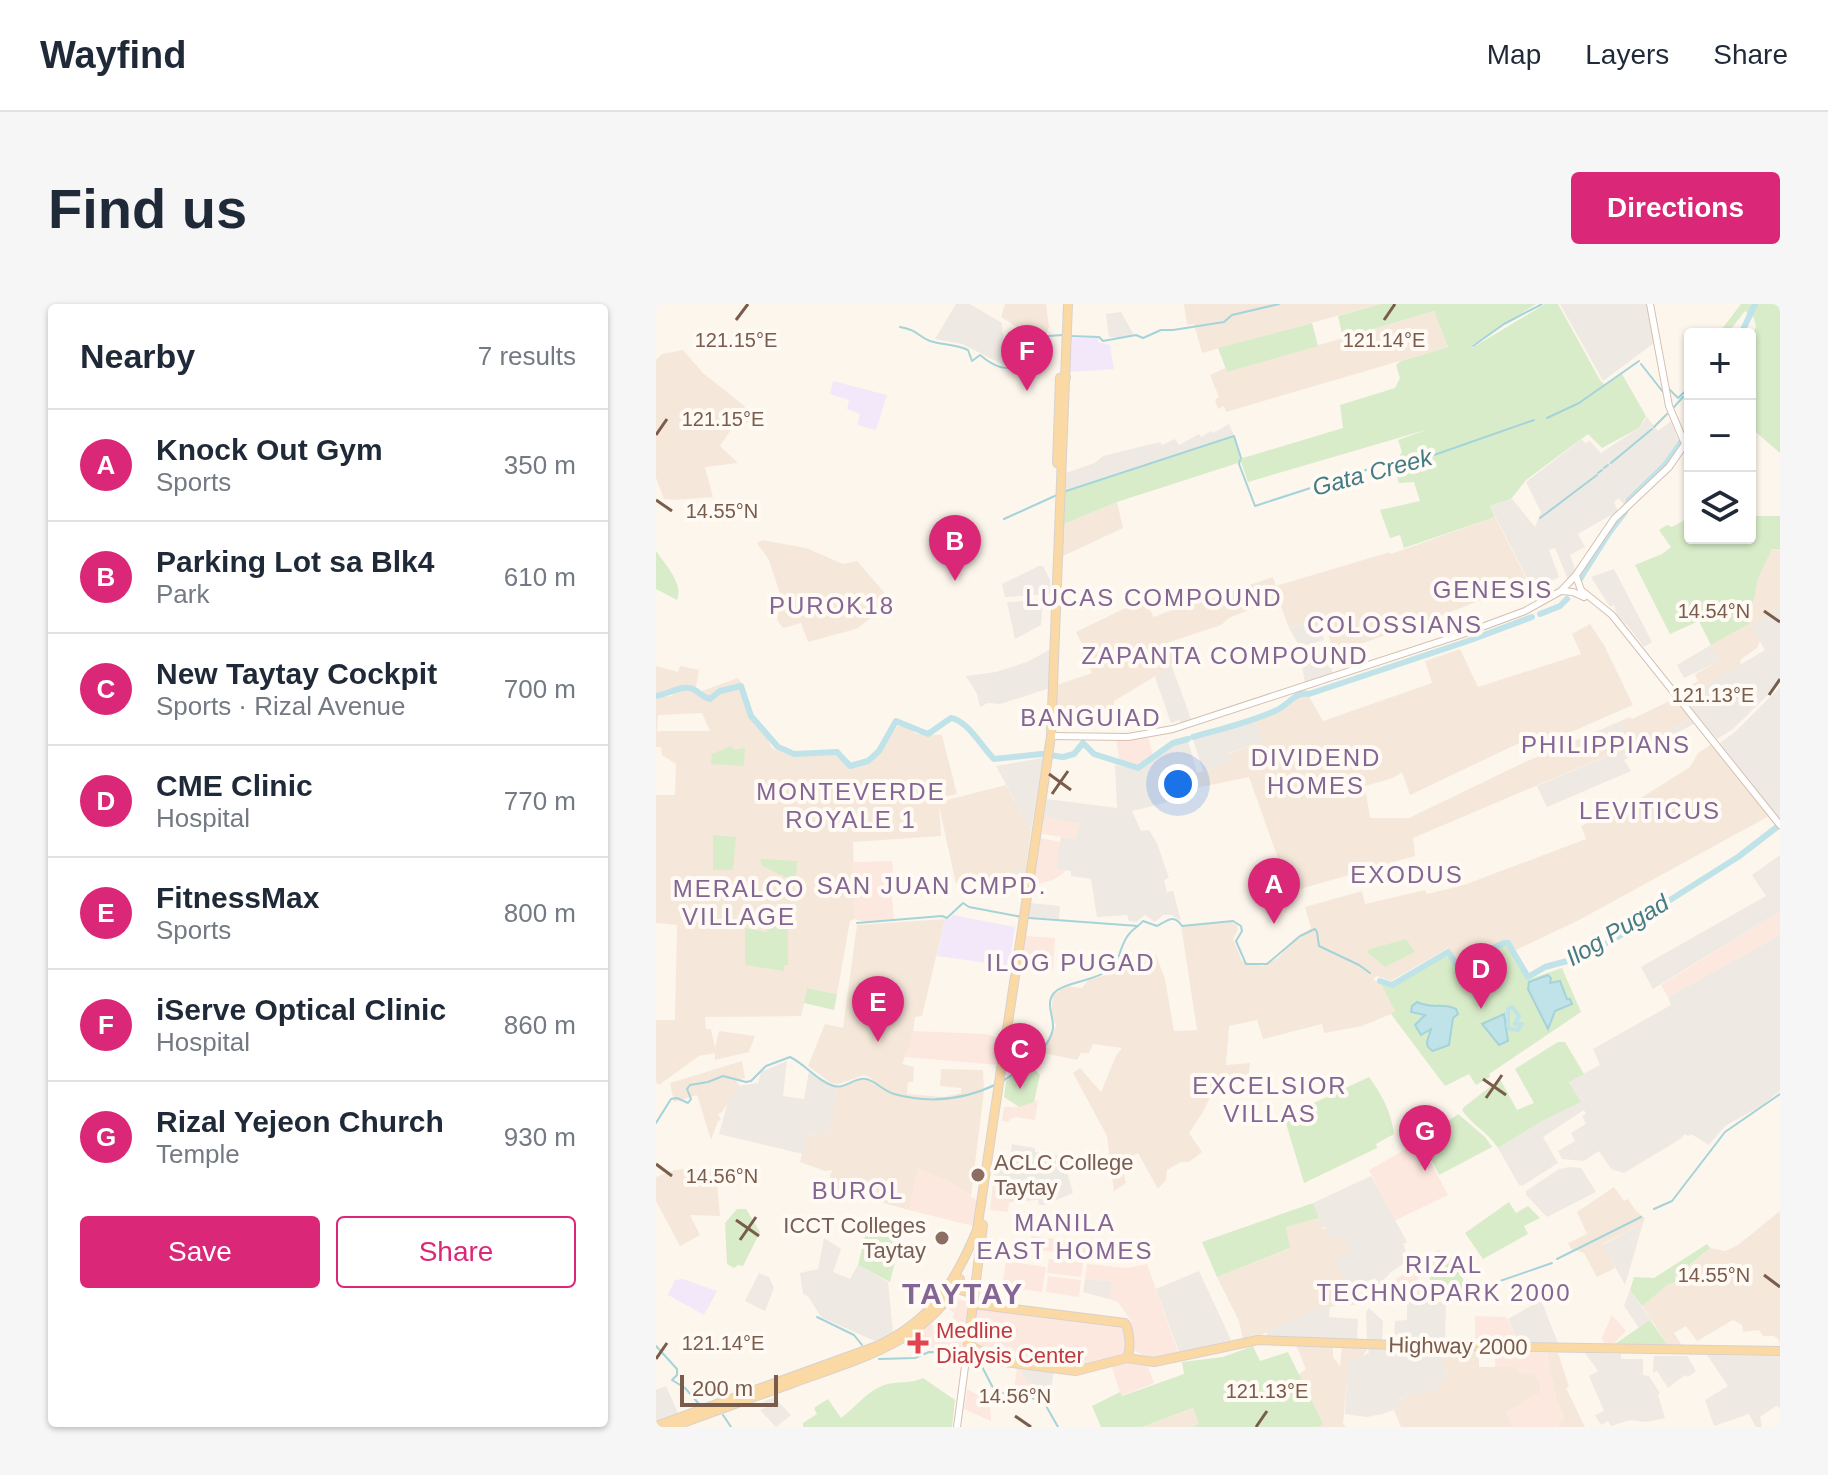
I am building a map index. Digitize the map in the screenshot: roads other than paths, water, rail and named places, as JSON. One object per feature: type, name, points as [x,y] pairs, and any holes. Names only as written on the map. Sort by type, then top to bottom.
[{"type":"main road","points":[[957,1427],[979,1228],[1051,736],[1061,493],[1060,378],[1066,377],[1068,304]]},
{"type":"main road","points":[[1051,736],[1128,737],[1173,729],[1463,634],[1525,611],[1561,591],[1576,575],[1614,519],[1669,467],[1685,444],[1669,406],[1650,304]]},
{"type":"main road","points":[[1576,575],[1581,590],[1612,615],[1780,825]]},
{"type":"main road","points":[[1561,591],[1573,592],[1593,601]]},
{"type":"main road","points":[[656,1426],[887,1348],[928,1320],[967,1260],[979,1228],[991,1173],[996,1120]]},
{"type":"main road","points":[[952,1287],[973,1299],[1125,1323],[1128,1354]]},
{"type":"main road","name":"Highway 2000","points":[[967,1350],[1002,1362],[1076,1371],[1128,1354],[1154,1362],[1258,1340],[1780,1351]]},
{"type":"main road","points":[[672,1427],[721,1406]]},
{"type":"water","points":[[1548,975],[1550,983],[1560,981],[1572,1004],[1555,1011],[1548,1029],[1528,989],[1529,982]]},
{"type":"water","points":[[1417,1002],[1456,1009],[1458,1014],[1453,1018],[1449,1045],[1433,1051],[1428,1046],[1431,1029],[1421,1035],[1415,1025],[1425,1015],[1411,1012]]},
{"type":"water","points":[[1504,1014],[1508,1041],[1499,1045],[1482,1024]]},
{"type":"waterway","points":[[1069,336],[1099,337],[1103,341],[1136,335],[1143,338],[1161,330],[1224,322],[1232,315],[1279,304]]},
{"type":"waterway","points":[[1473,346],[1504,324],[1542,304]]},
{"type":"waterway","points":[[1744,328],[1755,304]]},
{"type":"waterway","points":[[900,327],[930,341],[968,350],[972,361],[980,355],[996,366],[1011,368],[1025,368],[1048,336],[1063,335]]},
{"type":"waterway","name":"Gata Creek","points":[[1547,418],[1579,403],[1639,361]]},
{"type":"waterway","name":"Gata Creek","points":[[1641,364],[1663,392]]},
{"type":"waterway","name":"Gata Creek","points":[[1670,390],[1678,398],[1684,392]]},
{"type":"waterway","points":[[1674,407],[1683,397]]},
{"type":"waterway","points":[[1654,427],[1667,414]]},
{"type":"waterway","name":"Gata Creek","points":[[1240,460],[1255,506],[1394,461],[1434,455],[1534,420]]},
{"type":"waterway","points":[[1611,463],[1652,429]]},
{"type":"waterway","name":"Gata Creek","points":[[1063,492],[1234,436],[1241,458]]},
{"type":"waterway","points":[[1580,579],[1625,512],[1629,500],[1665,465],[1684,438]]},
{"type":"waterway","points":[[1604,468],[1608,465]]},
{"type":"waterway","points":[[1598,473],[1602,470]]},
{"type":"waterway","points":[[1540,518],[1597,475]]},
{"type":"waterway","name":"Gata Creek","points":[[1004,519],[1057,495]]},
{"type":"waterway","points":[[1540,614],[1560,606],[1567,599]]},
{"type":"waterway","points":[[1193,737],[1267,714],[1300,694],[1309,694],[1532,617]]},
{"type":"waterway","points":[[656,696],[689,688],[710,699],[720,691],[741,686],[751,716],[778,747],[794,754],[837,752],[850,766],[868,761],[879,751],[896,721],[928,734],[951,718],[957,720],[969,729],[994,759],[1041,754],[1063,757],[1074,754],[1083,743],[1094,754],[1138,768],[1173,743],[1188,739]]},
{"type":"waterway","name":"Ilog Pugad","points":[[1380,981],[1392,985],[1448,952],[1457,965],[1504,943],[1508,943],[1528,977],[1545,967],[1582,957],[1623,934],[1646,912],[1738,857],[1777,827]]},
{"type":"waterway","name":"Ilog Pugad","points":[[857,923],[947,918],[963,903],[969,907],[1022,917]]},
{"type":"waterway","name":"Ilog Pugad","points":[[1029,918],[1138,926]]},
{"type":"waterway","name":"Ilog Pugad","points":[[1003,1081],[1033,1059],[1051,1036],[1050,1006],[1054,993],[1109,970],[1116,962],[1126,937],[1143,921],[1157,926],[1173,919],[1182,926],[1233,921],[1241,926],[1242,931],[1236,941],[1246,964],[1267,964],[1300,936],[1315,929],[1319,946],[1370,973]]},
{"type":"waterway","points":[[1512,1007],[1519,1016],[1515,1024],[1522,1024],[1518,1030],[1508,1026],[1508,1009],[1512,1007]]},
{"type":"waterway","name":"Ilog Pugad","points":[[656,1123],[671,1099],[688,1103],[691,1099],[687,1089],[690,1085],[723,1076],[751,1081],[766,1066],[790,1057],[831,1085],[841,1086],[866,1079],[890,1093],[921,1099],[959,1097],[997,1084]]},
{"type":"waterway","points":[[1654,1209],[1672,1201],[1725,1132],[1780,1094]]},
{"type":"waterway","points":[[1557,1259],[1641,1217]]},
{"type":"waterway","points":[[1477,1289],[1552,1263]]},
{"type":"waterway","points":[[817,1317],[854,1335],[862,1345]]},
{"type":"waterway","points":[[656,1346],[677,1369],[677,1375],[672,1380],[685,1388],[699,1404]]},
{"type":"waterway","points":[[879,1359],[915,1358],[929,1352],[964,1353]]},
{"type":"waterway","points":[[970,1353],[976,1355],[998,1393],[1022,1393],[1045,1404],[1058,1427]]},
{"type":"waterway","points":[[723,1415],[731,1427]]},
{"type":"place","name":"iServe Optical Clinic","points":[[1027,391]]},
{"type":"place","name":"Parking Lot sa Blk4","points":[[955,581]]},
{"type":"place","name":"Knock Out Gym","points":[[1274,924]]},
{"type":"place","name":"CME Clinic","points":[[1481,1009]]},
{"type":"place","name":"FitnessMax","points":[[878,1042]]},
{"type":"place","name":"New Taytay Cockpit","points":[[1020,1089]]},
{"type":"place","name":"Rizal Yejeon Church","points":[[1425,1171]]},
{"type":"place","name":"ACLC College Taytay","points":[[978,1175]]},
{"type":"place","name":"ICCT Colleges Taytay","points":[[942,1238]]},
{"type":"place","name":"Medline Dialysis Center","points":[[918,1343]]},
{"type":"district","name":"GENESIS","points":[[1493,589]]},
{"type":"district","name":"LUCAS COMPOUND","points":[[1154,597]]},
{"type":"district","name":"PUROK18","points":[[832,605]]},
{"type":"district","name":"COLOSSIANS","points":[[1395,624]]},
{"type":"district","name":"ZAPANTA COMPOUND","points":[[1225,655]]},
{"type":"district","name":"BANGUIAD","points":[[1091,717]]},
{"type":"district","name":"PHILIPPIANS","points":[[1606,744]]},
{"type":"district","name":"DIVIDEND HOMES","points":[[1316,771]]},
{"type":"district","name":"MONTEVERDE ROYALE 1","points":[[851,805]]},
{"type":"district","name":"LEVITICUS","points":[[1650,810]]},
{"type":"district","name":"EXODUS","points":[[1407,874]]},
{"type":"district","name":"SAN JUAN CMPD.","points":[[932,885]]},
{"type":"district","name":"MERALCO VILLAGE","points":[[739,902]]},
{"type":"district","name":"ILOG PUGAD","points":[[1071,962]]},
{"type":"district","name":"EXCELSIOR VILLAS","points":[[1270,1099]]},
{"type":"district","name":"BUROL","points":[[858,1190]]},
{"type":"district","name":"MANILA EAST HOMES","points":[[1065,1236]]},
{"type":"district","name":"RIZAL TECHNOPARK 2000","points":[[1444,1278]]},
{"type":"district","name":"TAYTAY","points":[[963,1293]]}]
